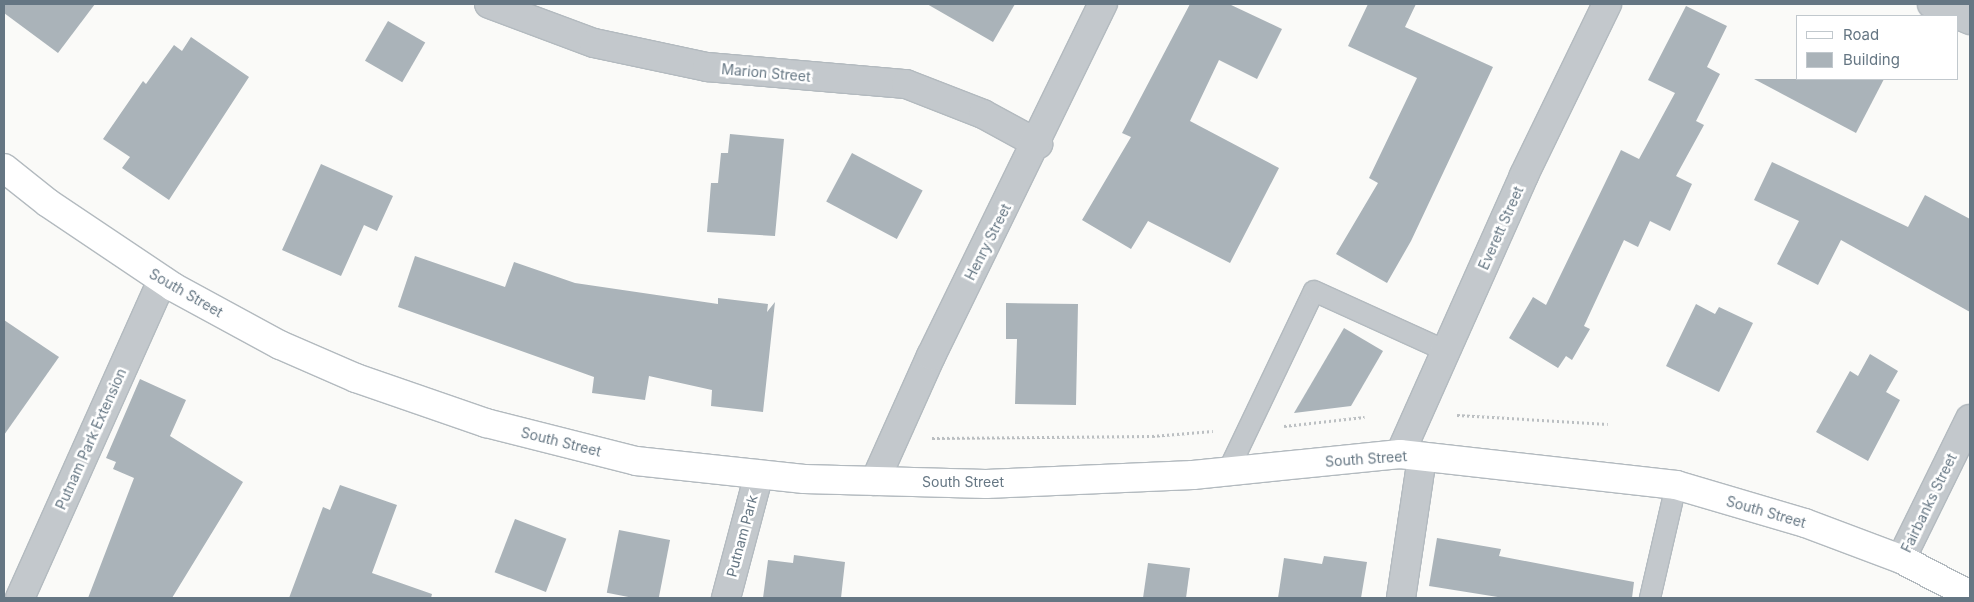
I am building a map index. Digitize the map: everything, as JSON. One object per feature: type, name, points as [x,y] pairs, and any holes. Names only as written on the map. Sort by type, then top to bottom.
[{"type":"main road","name":"South Street","points":[[4,168],[48,203],[162,280],[288,349],[356,378],[486,423],[636,461],[759,474],[875,481],[986,484],[1228,471],[1411,456],[1676,485],[1805,523],[1901,559],[1970,595]]},
{"type":"street","name":"Marion Street","points":[[490,4],[594,43],[707,67],[906,84],[982,114],[1038,144]]},
{"type":"street","name":"Henry Street","points":[[875,481],[931,356],[1038,144],[1103,4]]},
{"type":"street","name":"Everett Street","points":[[1402,598],[1411,456],[1446,351],[1607,4]]},
{"type":"street","points":[[1932,4],[1958,15]]},
{"type":"street","name":"Putnam Park Extension","points":[[20,598],[162,280]]},
{"type":"street","name":"Fairbanks Street","points":[[1901,559],[1970,419]]},
{"type":"street","name":"Putnam Park","points":[[726,598],[759,474]]},
{"type":"lane","points":[[1228,471],[1314,291],[1446,351]]},
{"type":"lane","points":[[1650,598],[1676,485]]},
{"type":"path","points":[[1454,414],[1608,424]]},
{"type":"path","points":[[928,438],[1152,436],[1365,416]]},
{"type":"building","points":[[4,4],[95,4],[58,53],[4,13]]},
{"type":"building","points":[[927,4],[1015,4],[993,42]]},
{"type":"building","points":[[1190,4],[1229,4],[1282,29],[1257,79],[1219,60],[1190,121],[1279,168],[1230,263],[1148,221],[1131,249],[1082,220],[1131,137],[1122,133]]},
{"type":"building","points":[[1368,4],[1416,4],[1405,27],[1493,67],[1411,241],[1387,283],[1336,254],[1378,183],[1369,178],[1417,78],[1348,46]]},
{"type":"building","points":[[1686,6],[1727,26],[1707,67],[1720,74],[1696,121],[1704,125],[1676,176],[1692,184],[1670,231],[1650,221],[1638,247],[1624,240],[1584,326],[1590,329],[1572,360],[1566,356],[1558,368],[1509,338],[1533,297],[1546,305],[1621,150],[1639,159],[1675,93],[1648,80]]},
{"type":"building","points":[[388,21],[425,42],[402,82],[365,61]]},
{"type":"building","points":[[191,37],[249,77],[169,200],[122,168],[130,157],[103,139],[143,81],[146,84],[174,45],[182,51]]},
{"type":"building","points":[[1754,79],[1883,80],[1856,133]]},
{"type":"building","points":[[730,134],[784,139],[775,236],[707,232],[711,183],[718,183],[721,153],[728,153]]},
{"type":"building","points":[[852,153],[923,191],[897,239],[826,202]]},
{"type":"building","points":[[1772,162],[1908,227],[1925,195],[1970,219],[1970,312],[1841,240],[1818,285],[1777,264],[1799,221],[1754,200]]},
{"type":"building","points":[[321,164],[393,196],[377,231],[364,225],[341,276],[282,250]]},
{"type":"building","points":[[415,256],[505,287],[514,262],[575,283],[718,304],[718,298],[768,304],[767,312],[775,302],[763,412],[711,406],[712,390],[649,376],[645,400],[592,393],[594,377],[398,307]]},
{"type":"building","points":[[1006,303],[1078,304],[1076,405],[1015,404],[1017,339],[1006,339]]},
{"type":"building","points":[[1696,304],[1715,314],[1719,307],[1753,323],[1719,392],[1666,366]]},
{"type":"building","points":[[4,320],[59,357],[4,435]]},
{"type":"building","points":[[1344,328],[1383,351],[1351,406],[1294,413]]},
{"type":"building","points":[[1870,354],[1898,371],[1886,392],[1900,400],[1868,461],[1816,432],[1850,371],[1858,376]]},
{"type":"building","points":[[140,379],[186,400],[170,436],[243,482],[172,598],[88,598],[134,478],[113,469],[116,462],[106,458]]},
{"type":"building","points":[[340,485],[397,505],[372,573],[432,594],[431,598],[289,598],[323,507],[330,510]]},
{"type":"building","points":[[515,519],[566,539],[546,592],[495,572]]},
{"type":"building","points":[[619,530],[670,540],[659,598],[633,598],[607,593]]},
{"type":"building","points":[[1437,538],[1501,549],[1499,556],[1634,582],[1632,598],[1504,598],[1429,586]]},
{"type":"building","points":[[794,555],[845,562],[841,598],[763,598],[768,560],[793,563]]},
{"type":"building","points":[[1324,556],[1367,562],[1361,598],[1278,598],[1284,558],[1322,564]]},
{"type":"building","points":[[1148,563],[1190,568],[1186,598],[1143,598]]}]
